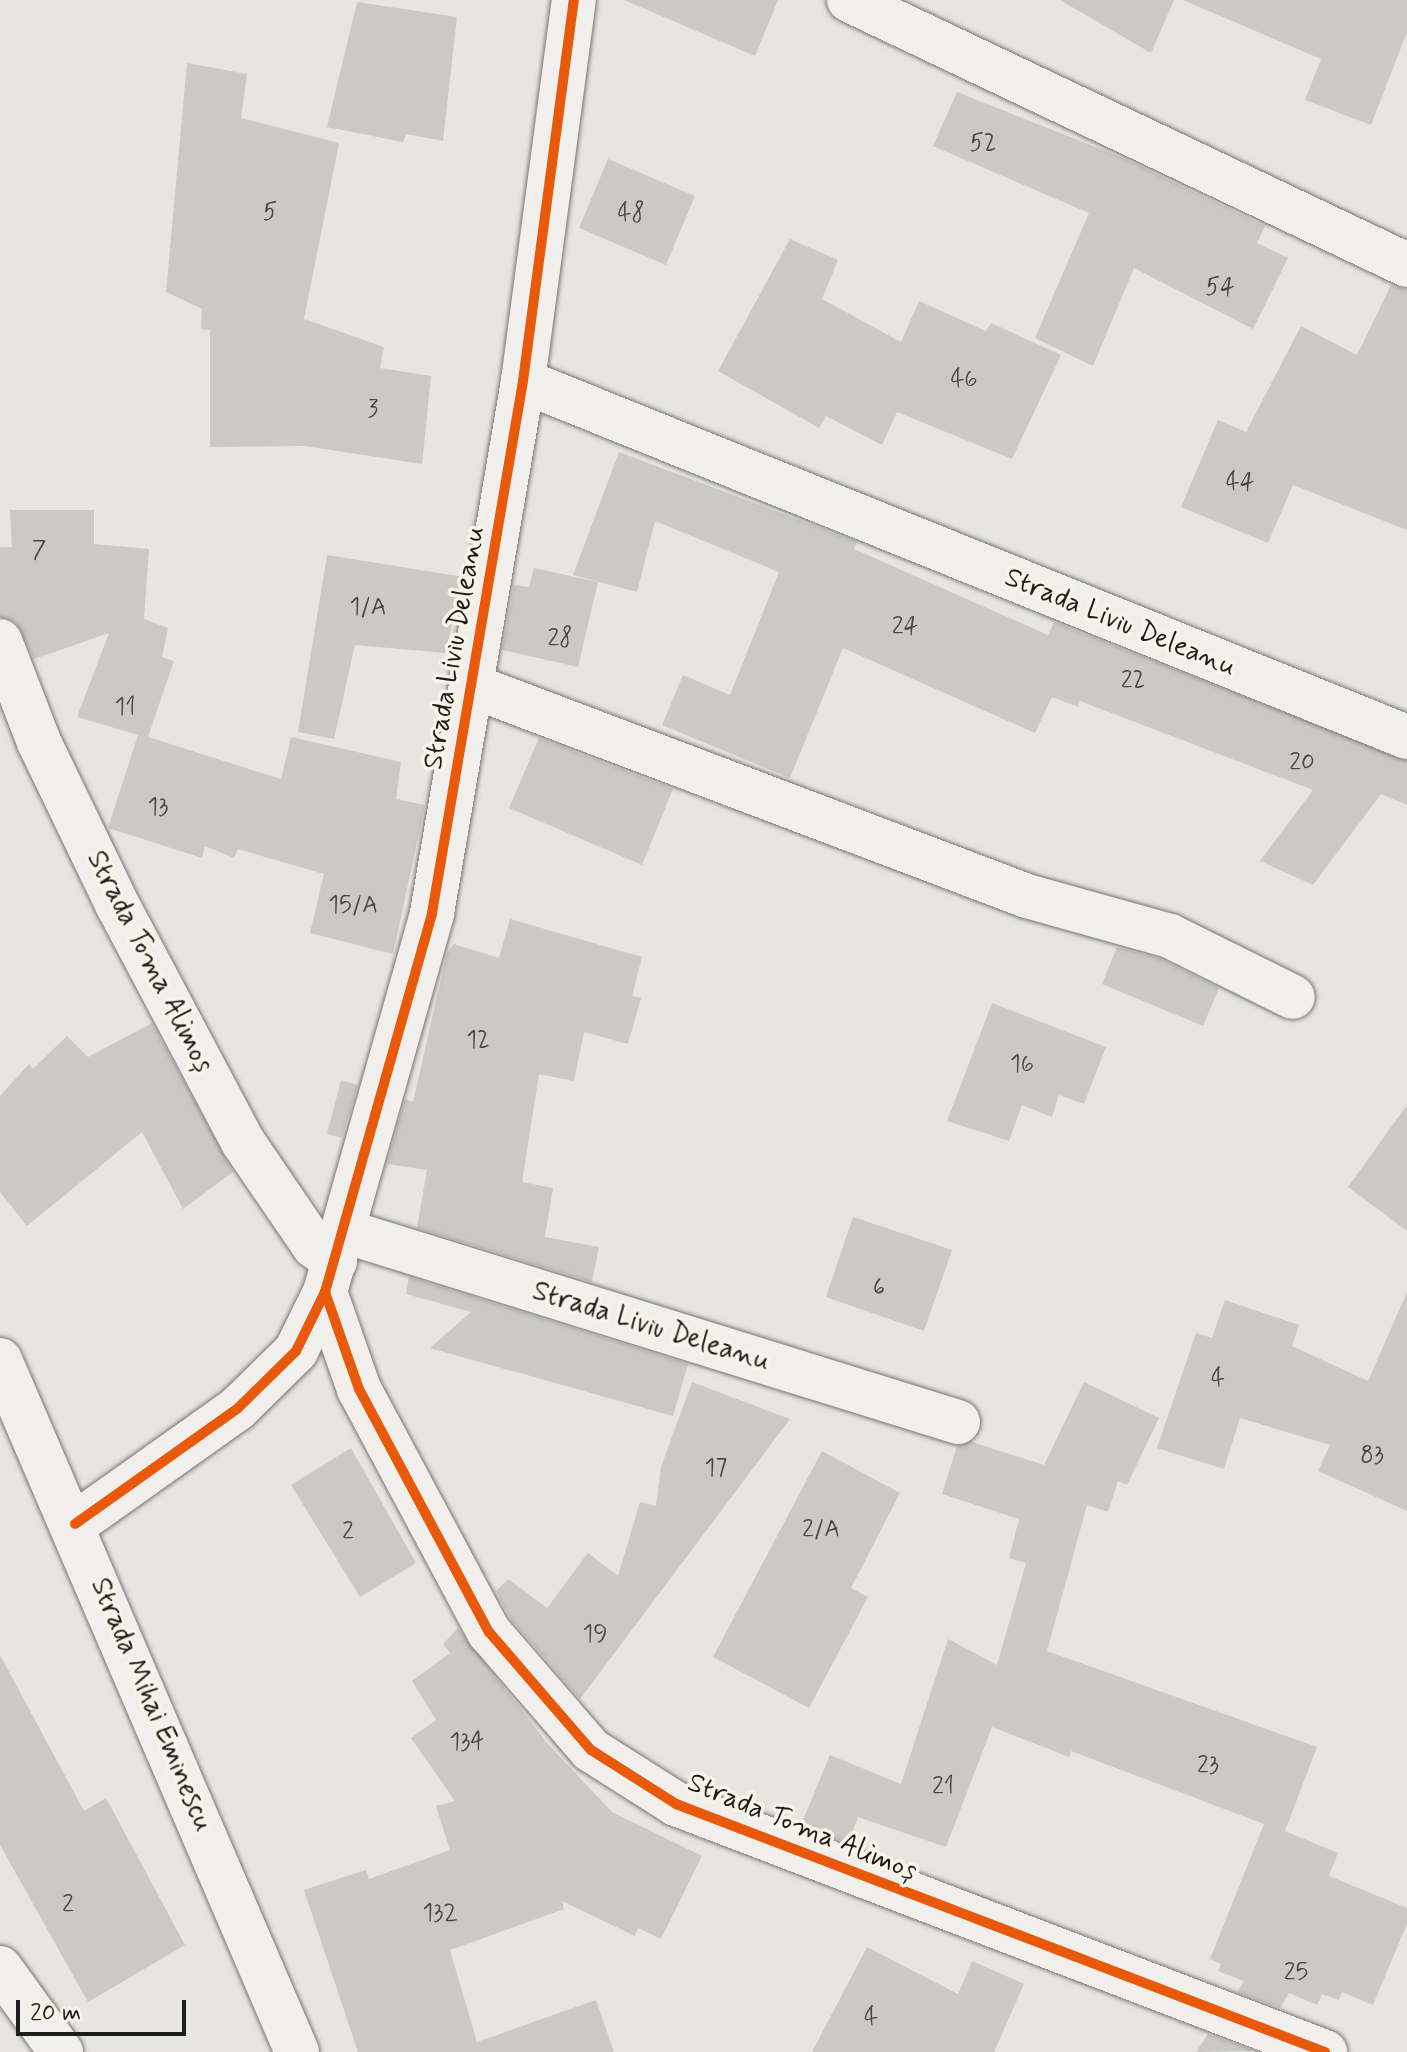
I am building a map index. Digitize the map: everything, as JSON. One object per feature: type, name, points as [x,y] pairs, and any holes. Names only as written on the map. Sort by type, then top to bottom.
[{"type":"street","name":"Strada Liviu Deleanu","points":[[574,0],[523,381],[475,687],[432,913],[335,1261],[958,1422]]},
{"type":"street","points":[[849,0],[1407,265]]},
{"type":"street","name":"Strada Liviu Deleanu","points":[[523,381],[1407,737]]},
{"type":"street","name":"Strada Toma Alimoș","points":[[0,641],[39,742],[118,906],[243,1142],[314,1246],[335,1261],[359,1389],[489,1632],[591,1750],[676,1804],[1325,2052]]},
{"type":"street","name":"Strada Liviu Deleanu","points":[[475,687],[1027,896],[1170,936],[1293,997]]},
{"type":"street","points":[[75,1524],[237,1409],[296,1351],[335,1261]]},
{"type":"street","name":"Strada Mihai Eminescu","points":[[0,1360],[75,1524],[297,2052]]},
{"type":"street","points":[[0,1968],[61,2052]]},
{"type":"building","points":[[624,0],[778,0],[755,56]]},
{"type":"building","points":[[1060,0],[1174,0],[1151,53]]},
{"type":"building","points":[[1183,0],[1407,0],[1407,32],[1371,125],[1305,100],[1321,59]]},
{"type":"building","points":[[357,2],[457,17],[443,141],[406,134],[403,142],[327,127]]},
{"type":"building","points":[[187,63],[247,74],[241,118],[339,143],[304,319],[384,347],[380,368],[431,376],[422,464],[305,446],[210,447],[210,330],[201,329],[202,309],[166,292]]},
{"type":"building","points":[[957,92],[1121,157],[1265,226],[1257,243],[1288,258],[1253,329],[1134,268],[1093,366],[1035,338],[1089,213],[933,146]]},
{"type":"building","points":[[608,159],[695,196],[666,265],[579,228]]},
{"type":"building","points":[[790,239],[838,260],[822,299],[901,342],[919,301],[986,331],[991,323],[1061,355],[1012,459],[897,412],[882,445],[826,416],[819,428],[718,371]]},
{"type":"building","points":[[1391,285],[1407,290],[1407,530],[1293,485],[1268,543],[1181,507],[1218,420],[1246,432],[1301,326],[1357,355]]},
{"type":"building","points":[[619,452],[857,542],[854,549],[1048,635],[1054,622],[1407,761],[1407,805],[1381,794],[1313,885],[1260,861],[1313,790],[1080,701],[1078,707],[1052,697],[1035,733],[843,648],[790,778],[662,725],[683,675],[730,695],[779,572],[655,521],[637,592],[573,575]]},
{"type":"building","points":[[10,510],[94,510],[94,544],[149,549],[144,619],[168,628],[162,657],[174,661],[148,737],[281,779],[291,737],[401,762],[396,799],[425,805],[393,954],[310,933],[324,874],[238,849],[234,858],[205,846],[202,858],[108,828],[138,735],[77,717],[109,633],[34,659],[16,622],[0,617],[0,547],[12,547]]},
{"type":"building","points":[[327,555],[464,577],[445,653],[355,645],[334,739],[298,732]]},
{"type":"building","points":[[534,568],[598,582],[578,667],[502,650],[514,585],[529,587]]},
{"type":"building","points":[[539,738],[673,789],[642,865],[509,808]]},
{"type":"building","points":[[510,919],[642,957],[632,996],[641,998],[628,1044],[584,1032],[574,1081],[539,1074],[522,1182],[553,1188],[545,1237],[599,1247],[592,1282],[417,1228],[427,1170],[387,1164],[405,1099],[413,1102],[447,953],[454,944],[499,958]]},
{"type":"building","points":[[1117,947],[1161,959],[1219,988],[1203,1026],[1102,984]]},
{"type":"building","points":[[992,1003],[1106,1047],[1084,1104],[1059,1095],[1052,1117],[1022,1105],[1009,1141],[947,1121]]},
{"type":"building","points":[[152,1023],[233,1172],[183,1209],[142,1132],[27,1226],[0,1192],[0,1096],[29,1064],[33,1069],[67,1036],[88,1057]]},
{"type":"building","points":[[341,1080],[358,1085],[342,1138],[327,1134]]},
{"type":"building","points":[[1407,1105],[1407,1231],[1348,1187]]},
{"type":"building","points":[[853,1217],[952,1250],[924,1331],[826,1297]]},
{"type":"building","points":[[409,1277],[688,1364],[673,1416],[430,1348],[471,1312],[406,1294]]},
{"type":"building","points":[[1407,1292],[1407,1511],[1318,1471],[1330,1445],[1240,1418],[1224,1469],[1157,1448],[1196,1333],[1212,1338],[1225,1300],[1299,1325],[1292,1346],[1368,1381]]},
{"type":"building","points":[[692,1382],[790,1419],[580,1699],[510,1618],[496,1591],[508,1579],[547,1608],[588,1553],[618,1576],[640,1502],[656,1506],[661,1467]]},
{"type":"building","points":[[1084,1382],[1159,1418],[1127,1485],[1118,1481],[1108,1512],[1087,1505],[1047,1651],[1317,1747],[1285,1831],[1338,1853],[1329,1876],[1407,1908],[1407,1924],[1373,2005],[1342,1992],[1339,2000],[1322,1994],[1317,2005],[1289,1993],[1280,2008],[1237,1992],[1244,1981],[1218,1971],[1221,1964],[1210,1959],[1264,1824],[1071,1751],[1069,1757],[992,1727],[946,1847],[858,1817],[848,1843],[801,1825],[830,1755],[901,1784],[948,1639],[997,1665],[1026,1563],[1009,1558],[1019,1519],[942,1494],[957,1446],[972,1442],[1044,1465]]},
{"type":"building","points":[[351,1448],[416,1563],[360,1597],[291,1485]]},
{"type":"building","points":[[822,1451],[900,1493],[851,1588],[868,1597],[809,1708],[713,1657]]},
{"type":"building","points":[[458,1628],[547,1743],[612,1812],[702,1856],[661,1939],[638,1928],[635,1936],[562,1901],[564,1909],[450,1950],[477,2042],[596,2000],[614,2052],[358,2052],[304,1890],[366,1870],[369,1879],[450,1850],[436,1806],[455,1801],[411,1738],[436,1720],[412,1681],[450,1653],[443,1644]]},
{"type":"building","points":[[0,1655],[84,1811],[106,1798],[185,1945],[88,2002],[0,1845]]},
{"type":"building","points":[[867,1947],[958,1994],[972,1961],[1024,1984],[994,2052],[812,2052]]},
{"type":"building","points":[[1208,2034],[1254,2051],[1196,2052]]},
{"type":"cycle path","points":[[75,1524],[237,1409],[296,1351],[325,1292],[432,913],[523,381],[574,0]]},
{"type":"cycle path","points":[[325,1292],[359,1389],[489,1632],[591,1750],[676,1804],[1325,2052]]}]
